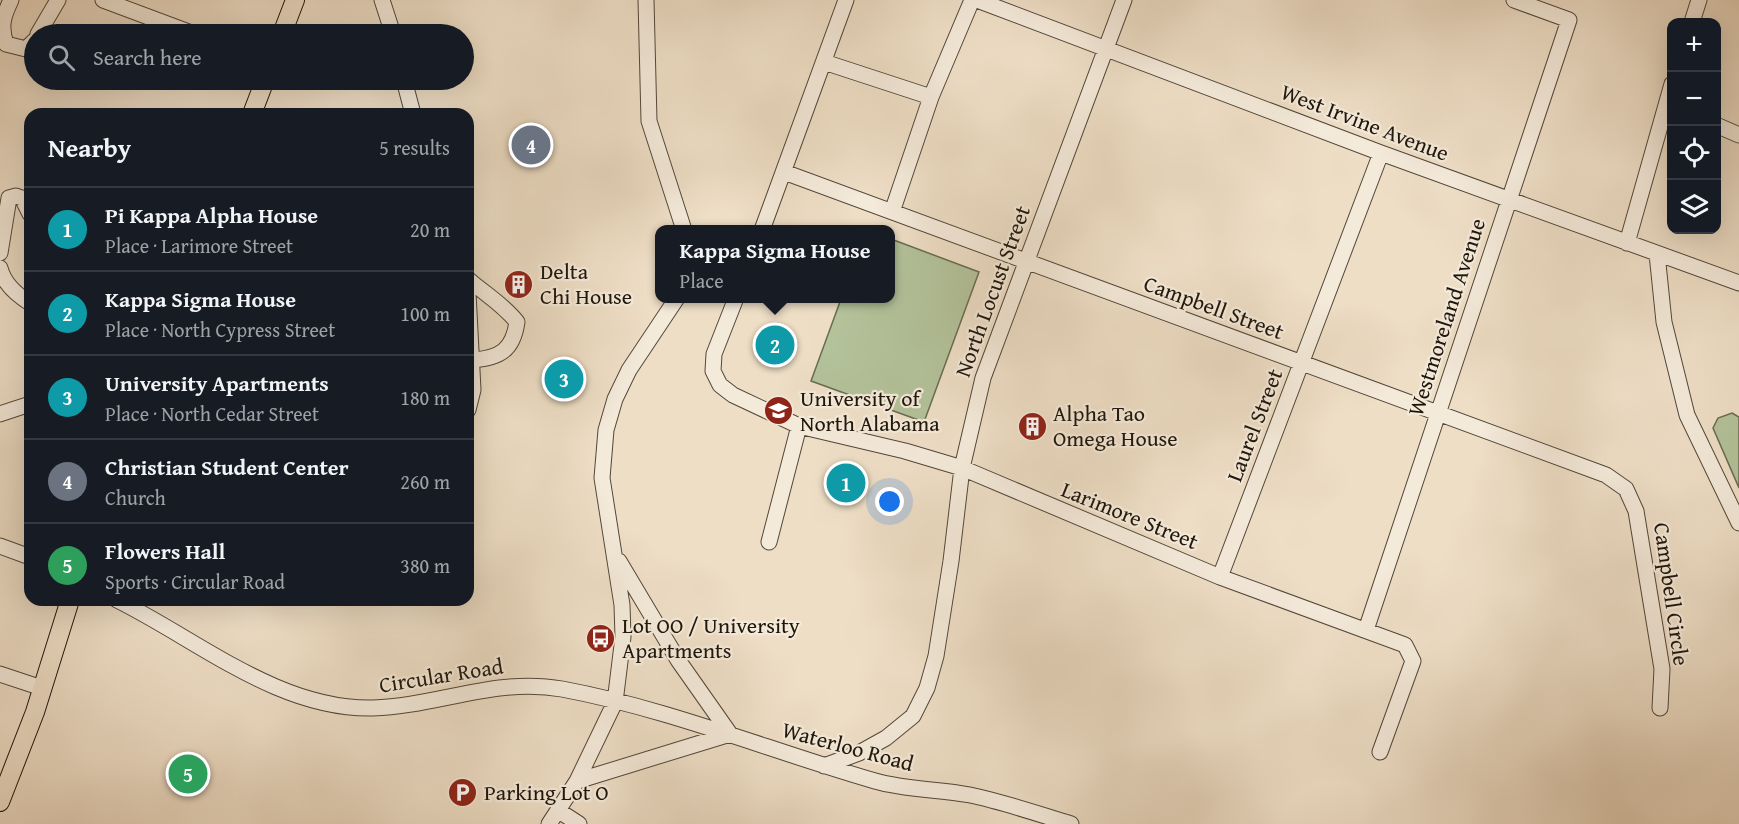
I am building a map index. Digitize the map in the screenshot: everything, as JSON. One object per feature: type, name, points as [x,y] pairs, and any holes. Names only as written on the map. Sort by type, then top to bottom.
[{"type":"main road","points":[[286,24],[295,0]]},
{"type":"main road","points":[[254,108],[261,90]]},
{"type":"main road","points":[[0,802],[42,688],[68,606]]},
{"type":"street","points":[[11,0],[1,22],[1,31],[6,44],[24,48]]},
{"type":"street","points":[[44,24],[58,0]]},
{"type":"street","points":[[103,0],[167,24]]},
{"type":"street","points":[[382,0],[390,24]]},
{"type":"street","points":[[646,0],[649,122],[682,225]]},
{"type":"street","points":[[764,225],[846,0]]},
{"type":"street","points":[[892,212],[931,97],[972,0]]},
{"type":"street","name":"West Irvine Avenue","points":[[977,0],[1381,153],[1739,283]]},
{"type":"street","name":"North Locust Street","points":[[824,766],[859,753],[886,738],[913,716],[927,688],[936,656],[962,468],[983,378],[1124,0]]},
{"type":"street","name":"Westmoreland Avenue","points":[[1366,630],[1569,20],[1514,0]]},
{"type":"street","points":[[1693,18],[1699,0]]},
{"type":"street","points":[[824,62],[931,97]]},
{"type":"street","points":[[407,90],[411,108]]},
{"type":"street","points":[[1627,243],[1667,108]]},
{"type":"street","points":[[1718,126],[1739,135]]},
{"type":"street","name":"Laurel Street","points":[[1220,577],[1381,153]]},
{"type":"street","name":"Campbell Street","points":[[783,172],[1606,475],[1626,489]]},
{"type":"street","points":[[0,253],[9,198],[16,196],[22,198],[24,202]]},
{"type":"street","points":[[1657,254],[1664,322],[1687,415],[1739,523]]},
{"type":"street","points":[[0,268],[8,284],[24,299]]},
{"type":"street","points":[[474,284],[488,296],[503,304],[517,322],[515,337],[504,352],[487,359],[474,360]]},
{"type":"street","points":[[579,824],[554,818],[577,781],[615,702],[623,637],[603,478],[606,430],[615,399],[629,370],[674,303]]},
{"type":"street","name":"Larimore Street","points":[[734,303],[714,354],[713,370],[720,385],[733,395],[799,426],[905,451],[962,468],[1220,577],[1405,645],[1413,661],[1380,752]]},
{"type":"street","points":[[0,414],[24,406]]},
{"type":"street","points":[[769,542],[799,426]]},
{"type":"street","name":"Campbell Circle","points":[[1626,489],[1636,511],[1662,669],[1660,708]]},
{"type":"street","points":[[0,546],[24,555]]},
{"type":"street","points":[[577,781],[730,734],[678,660],[614,554]]},
{"type":"street","name":"Circular Road","points":[[128,606],[238,667],[309,700],[372,708],[420,704],[500,687],[532,685],[565,689],[615,702]]},
{"type":"street","points":[[0,674],[42,688]]},
{"type":"street","name":"Waterloo Road","points":[[615,702],[673,716],[882,783],[971,795],[1071,824]]},
{"type":"green space","points":[[895,240],[979,272],[924,422],[811,381],[840,303],[895,303]]},
{"type":"green space","points":[[1732,413],[1739,417],[1739,488],[1713,428],[1718,418]]},
{"type":"place","name":"Christian Student Center","points":[[531,145]]},
{"type":"place","name":"Delta Chi House","points":[[519,284]]},
{"type":"place","name":"Kappa Sigma House","points":[[775,345]]},
{"type":"place","name":"University Apartments","points":[[564,379]]},
{"type":"place","name":"University of North Alabama","points":[[779,411]]},
{"type":"place","name":"Alpha Tao Omega House","points":[[1032,426]]},
{"type":"place","name":"Pi Kappa Alpha House","points":[[846,483]]},
{"type":"place","name":"Lot OO / University Apartments","points":[[601,638]]},
{"type":"place","name":"Flowers Hall","points":[[188,774]]},
{"type":"place","name":"Parking Lot O","points":[[463,792]]}]
